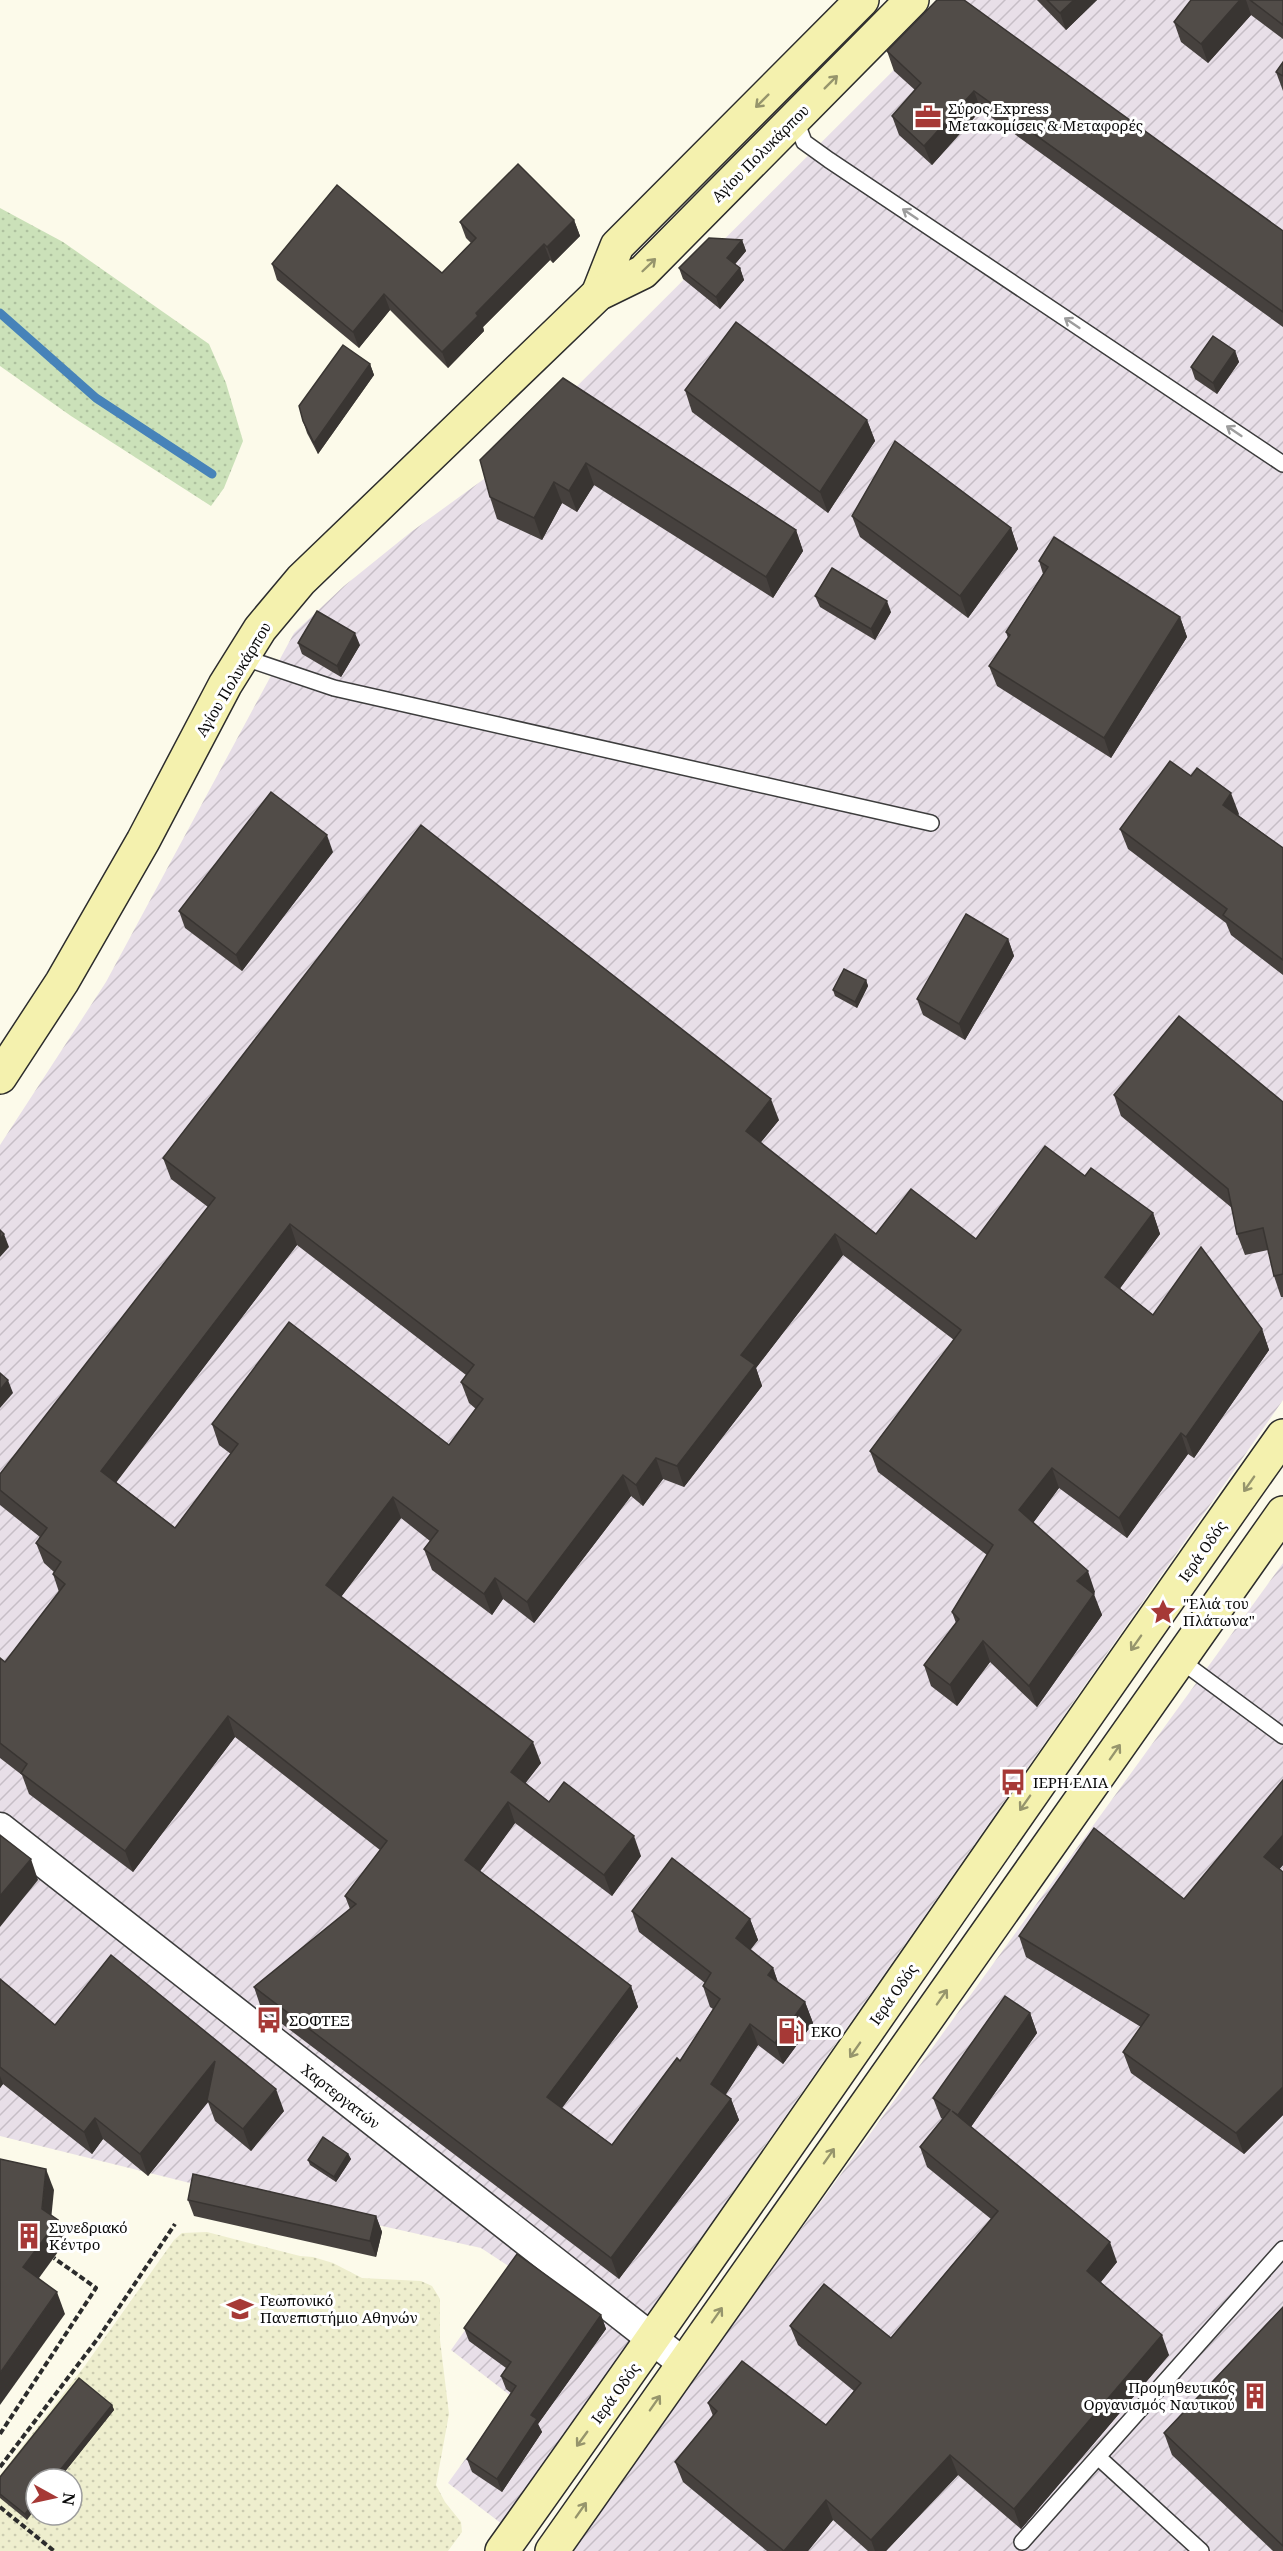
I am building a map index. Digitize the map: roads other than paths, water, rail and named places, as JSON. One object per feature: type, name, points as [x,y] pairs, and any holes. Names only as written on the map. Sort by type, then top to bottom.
[{"type":"main road","name":"Αγίου Πολυκάρπου","points":[[598,294],[617,246],[862,0]]},
{"type":"main road","name":"Αγίου Πολυκάρπου","points":[[0,1077],[62,982],[242,657],[260,629],[301,580],[598,294],[643,272],[912,0]]},
{"type":"main road","name":"Ιερά Οδός","points":[[502,2551],[653,2341],[1107,1684],[1283,1436]]},
{"type":"main road","points":[[552,2551],[1283,1513]]},
{"type":"street","name":"Χαρτεργατών","points":[[0,1828],[683,2363]]},
{"type":"lane","points":[[795,118],[804,142],[829,160],[1283,464]]},
{"type":"lane","points":[[242,657],[334,688],[931,823]]},
{"type":"lane","points":[[1180,1660],[1283,1736]]},
{"type":"lane","points":[[1022,2542],[1283,2249]]},
{"type":"lane","points":[[1098,2457],[1201,2551]]},
{"type":"waterway","points":[[0,313],[96,398],[212,474]]},
{"type":"place","name":"Σύρος Express Μετακομίσεις & Μεταφορές","points":[[928,117]]},
{"type":"place","name":"\"Ελιά του Πλάτωνα\"","points":[[1163,1612]]},
{"type":"place","name":"ΙΕΡΗ ΕΛΙΑ","points":[[1013,1782]]},
{"type":"place","name":"ΣΟΦΤΕΞ","points":[[269,2020]]},
{"type":"place","name":"EKO","points":[[791,2031]]},
{"type":"place","name":"Συνεδριακό Κέντρο","points":[[29,2236]]},
{"type":"place","name":"Γεωπονικό Πανεπιστήμιο Αθηνών","points":[[240,2309]]},
{"type":"place","name":"Προμηθευτικός Οργανισμός Ναυτικού","points":[[1255,2396]]}]
